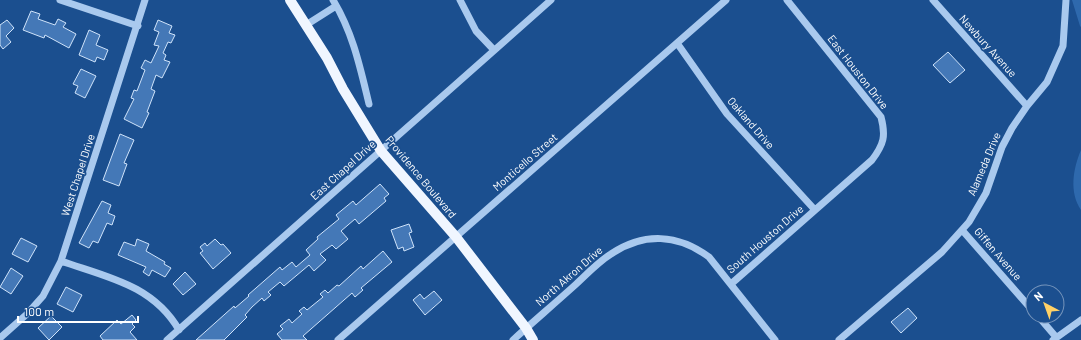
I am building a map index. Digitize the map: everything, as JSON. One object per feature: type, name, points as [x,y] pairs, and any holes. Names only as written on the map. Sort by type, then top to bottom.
[{"type":"main road","name":"Providence Boulevard","points":[[290,0],[327,58],[365,128],[381,151],[456,237],[526,328],[533,340]]},
{"type":"street","points":[[60,0],[138,26]]},
{"type":"street","name":"West Chapel Drive","points":[[1,336],[27,314],[43,296],[61,261],[138,26],[145,0]]},
{"type":"street","points":[[460,0],[476,31],[494,50]]},
{"type":"street","name":"East Chapel Drive","points":[[167,340],[551,0]]},
{"type":"street","name":"Monticello Street","points":[[338,340],[726,0]]},
{"type":"street","name":"East Houston Drive","points":[[787,0],[881,117],[885,132],[881,148],[872,160],[815,210]]},
{"type":"street","name":"Newbury Avenue","points":[[933,0],[1027,106]]},
{"type":"street","name":"Alameda Drive","points":[[839,340],[942,252],[969,222],[986,193],[1002,147],[1027,106],[1047,82],[1063,46],[1066,0]]},
{"type":"street","points":[[306,25],[335,3],[346,22],[354,43],[369,104]]},
{"type":"street","name":"Oakland Drive","points":[[677,44],[727,114],[815,210]]},
{"type":"street","name":"South Houston Drive","points":[[731,284],[815,210]]},
{"type":"street","name":"Giffen Avenue","points":[[962,230],[1025,302]]},
{"type":"street","name":"North Akron Drive","points":[[513,340],[610,254],[631,243],[656,238],[672,239],[696,248],[709,257],[775,340]]},
{"type":"street","points":[[61,261],[136,287],[160,304],[172,318],[179,330]]},
{"type":"street","points":[[1044,324],[1055,338],[1081,320]]},
{"type":"shaded area","points":[[1072,0],[1081,0],[1081,27],[1080,26]]},
{"type":"shaded area","points":[[1081,150],[1081,210],[1075,196],[1074,173]]},
{"type":"building","points":[[31,11],[40,14],[38,19],[55,25],[58,19],[66,23],[63,27],[76,34],[69,48],[45,35],[44,38],[23,30]]},
{"type":"building","points":[[7,20],[14,28],[6,36],[11,42],[3,49],[0,45],[0,25]]},
{"type":"building","points":[[158,20],[172,26],[169,33],[175,35],[171,43],[168,42],[163,53],[166,55],[164,60],[170,62],[162,78],[156,75],[151,89],[155,91],[147,112],[149,113],[142,128],[124,119],[134,99],[131,98],[134,90],[137,91],[145,70],[141,68],[145,60],[151,63],[159,46],[154,45],[159,32],[154,30]]},
{"type":"building","points":[[89,30],[100,35],[96,45],[108,50],[104,60],[97,57],[95,62],[79,55]]},
{"type":"building","points":[[948,52],[965,70],[950,83],[933,65]]},
{"type":"building","points":[[81,69],[96,76],[85,98],[75,93],[78,86],[73,84]]},
{"type":"building","points":[[120,134],[134,140],[124,163],[127,164],[119,186],[103,180]]},
{"type":"building","points":[[380,184],[389,194],[384,198],[386,201],[359,224],[355,219],[341,231],[348,239],[336,249],[332,245],[320,254],[326,260],[314,271],[309,265],[284,286],[280,282],[268,292],[271,295],[264,301],[262,298],[252,307],[245,315],[247,317],[224,340],[196,340],[234,306],[235,308],[249,296],[248,295],[280,267],[282,270],[292,262],[296,267],[310,255],[306,250],[318,239],[317,237],[339,219],[336,215],[353,201],[356,205]]},
{"type":"building","points":[[102,201],[111,205],[108,213],[115,216],[112,225],[107,223],[98,243],[93,241],[89,248],[79,243]]},
{"type":"building","points":[[409,224],[412,232],[409,233],[414,247],[404,251],[403,247],[398,249],[391,230]]},
{"type":"building","points":[[21,238],[37,246],[28,262],[12,254]]},
{"type":"building","points":[[137,239],[149,244],[146,251],[165,262],[164,264],[171,268],[165,277],[152,270],[149,276],[143,272],[146,267],[118,255],[124,242],[135,246]]},
{"type":"building","points":[[215,239],[221,245],[223,244],[231,253],[213,269],[200,253],[203,251],[200,247],[205,243],[207,246]]},
{"type":"building","points":[[383,251],[392,262],[361,288],[363,290],[355,297],[352,293],[303,336],[307,340],[282,340],[277,334],[283,329],[280,326],[289,319],[292,323],[302,314],[299,311],[304,307],[307,310],[323,297],[320,294],[325,290],[328,293],[337,285],[339,286],[361,266],[363,269]]},
{"type":"building","points":[[11,268],[23,276],[11,294],[0,287]]},
{"type":"building","points":[[185,272],[196,284],[183,295],[173,284]]},
{"type":"building","points":[[66,287],[82,295],[73,312],[57,304]]},
{"type":"building","points":[[434,291],[442,300],[425,315],[413,300],[420,294],[424,299]]},
{"type":"building","points":[[908,308],[917,318],[901,333],[891,322]]},
{"type":"building","points":[[132,315],[136,320],[132,324],[135,327],[130,332],[137,340],[103,340],[100,336],[117,320],[121,324]]},
{"type":"building","points":[[51,316],[62,327],[49,340],[38,328]]}]
